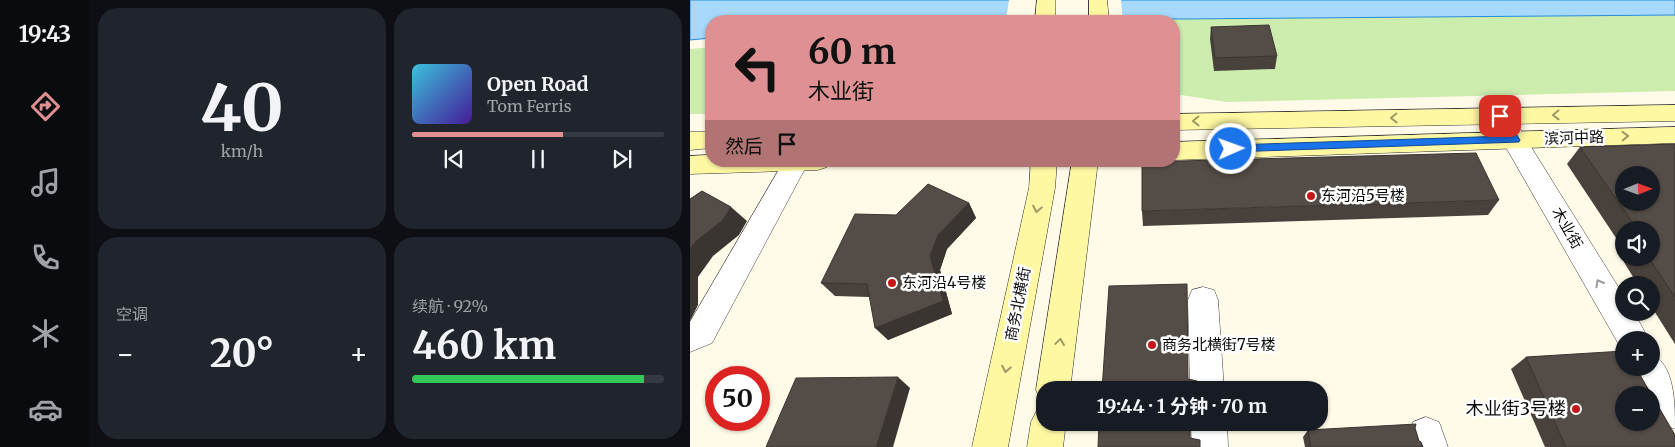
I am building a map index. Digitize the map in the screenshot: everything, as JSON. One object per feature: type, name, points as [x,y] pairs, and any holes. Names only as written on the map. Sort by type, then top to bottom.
[{"type":"main road","points":[[1045,15],[1046,0]]},
{"type":"main road","points":[[1098,0],[1099,15]]},
{"type":"main road","name":"滨河中路","points":[[1180,122],[1675,113]]},
{"type":"main road","name":"滨河中路","points":[[1180,150],[1675,135]]},
{"type":"main road","points":[[690,141],[705,140]]},
{"type":"main road","points":[[690,165],[705,164]]},
{"type":"main road","name":"商务北横街","points":[[990,447],[1042,188],[1044,167]]},
{"type":"main road","points":[[1054,381],[1084,167]]},
{"type":"main road","points":[[1045,447],[1048,431]]},
{"type":"street","name":"木业街","points":[[1500,116],[1628,331]]},
{"type":"street","points":[[690,337],[701,333],[794,167]]},
{"type":"street","points":[[1203,300],[1207,381]]},
{"type":"street","points":[[1654,376],[1675,412]]},
{"type":"street","points":[[1209,431],[1210,447]]},
{"type":"green space","points":[[1675,15],[1675,91],[1227,102],[1180,95],[1180,19]]},
{"type":"green space","points":[[705,48],[705,114],[690,114],[690,49]]},
{"type":"water","points":[[690,0],[1675,0],[1675,15],[1181,19],[1180,15],[705,15],[705,39],[690,40]]},
{"type":"pier","points":[[1009,0],[1121,0],[1122,15],[1007,15]]},
{"type":"building","points":[[1269,25],[1277,56],[1215,58],[1211,27]]},
{"type":"building","points":[[1675,144],[1675,297],[1654,266],[1660,266],[1660,221],[1632,221],[1625,211],[1660,211],[1660,166],[1615,166],[1615,197],[1580,147]]},
{"type":"building","name":"东河沿5号楼","points":[[1476,153],[1499,200],[1142,211],[1142,167],[1180,167],[1180,161]]},
{"type":"building","name":"东河沿4号楼","points":[[928,184],[969,203],[938,235],[930,256],[943,301],[875,328],[867,284],[821,283],[855,214],[896,215]]},
{"type":"building","points":[[702,191],[731,207],[723,220],[695,242],[690,249],[690,199]]},
{"type":"building","name":"商务北横街7号楼","points":[[1187,284],[1188,379],[1197,381],[1103,381],[1109,286]]},
{"type":"building","name":"木业街3号楼","points":[[1615,352],[1615,376],[1641,376],[1646,386],[1615,386],[1615,431],[1660,431],[1660,409],[1675,435],[1675,447],[1566,447],[1526,357]]},
{"type":"building","points":[[898,377],[876,447],[766,447],[796,378]]},
{"type":"building","points":[[1416,424],[1415,428],[1423,447],[1311,447],[1308,431],[1328,431],[1328,429]]},
{"type":"building","points":[[1099,431],[1190,431],[1190,438],[1200,440],[1200,447],[1098,447]]},
{"type":"place","name":"东河沿5号楼","points":[[1311,196]]},
{"type":"place","name":"东河沿4号楼","points":[[892,283]]},
{"type":"place","name":"商务北横街7号楼","points":[[1152,345]]},
{"type":"place","name":"木业街3号楼","points":[[1576,409]]},
{"type":"route","points":[[1231,149],[1515,140],[1500,116]]}]
